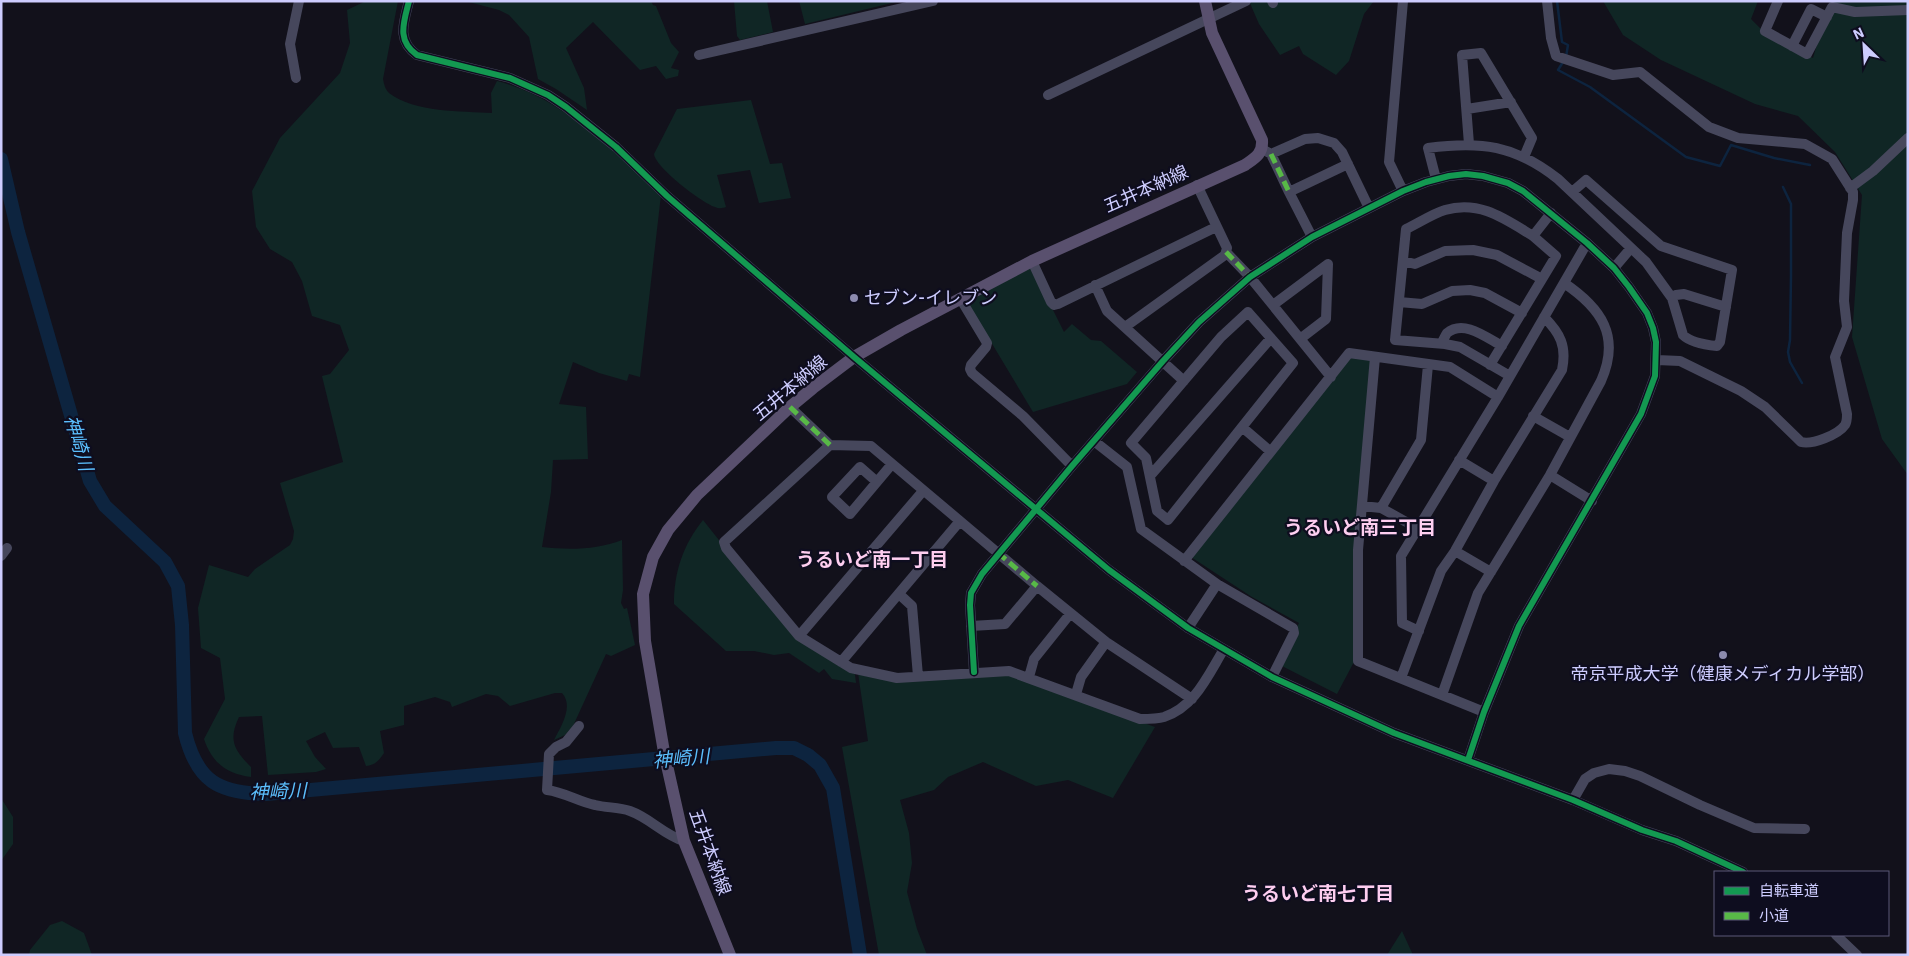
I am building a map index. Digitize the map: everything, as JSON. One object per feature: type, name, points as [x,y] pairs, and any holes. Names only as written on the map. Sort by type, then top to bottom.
[{"type":"main road","points":[[1205,1],[1208,19],[1220,50],[1259,131],[1266,151]]},
{"type":"main road","name":"五井本納線","points":[[730,955],[684,841],[664,752],[644,626],[643,594],[650,566],[668,530],[693,499],[790,407],[854,357],[960,298],[1032,261],[1244,165],[1266,151]]},
{"type":"street","points":[[296,78],[290,44],[299,1]]},
{"type":"street","points":[[409,1],[403,35],[405,43],[416,55],[490,72],[515,80],[548,95],[566,106],[616,147],[667,196],[854,357],[1109,570],[1188,628],[1272,677],[1394,733],[1573,800],[1642,830],[1676,841],[1741,871]]},
{"type":"street","points":[[699,55],[934,1]]},
{"type":"street","points":[[1048,96],[1246,1]]},
{"type":"street","points":[[1403,1],[1389,162],[1403,191]]},
{"type":"street","points":[[1547,1],[1551,38],[1556,56],[1613,75],[1640,72],[1709,127],[1738,138],[1805,144],[1832,159],[1854,196],[1847,240],[1844,301],[1847,327],[1835,357],[1848,414],[1846,423],[1842,428],[1815,443],[1801,442],[1765,407],[1741,391],[1680,360],[1656,360]]},
{"type":"street","points":[[1778,1],[1765,31],[1807,54],[1832,7],[1855,12],[1908,10]]},
{"type":"street","points":[[1792,46],[1811,9],[1827,17]]},
{"type":"street","points":[[1469,144],[1462,55],[1481,53],[1532,138],[1524,157]]},
{"type":"street","points":[[1467,110],[1511,102]]},
{"type":"street","points":[[1312,237],[1266,151],[1305,139],[1318,138],[1334,143],[1342,152],[1369,208]]},
{"type":"street","points":[[1850,188],[1873,172],[1908,138]]},
{"type":"street","points":[[1436,179],[1428,148],[1469,144],[1509,150],[1544,168],[1631,248],[1655,274],[1672,298],[1683,335],[1686,338],[1716,346],[1720,342],[1732,270],[1661,246],[1586,180],[1572,192]]},
{"type":"street","points":[[1289,192],[1348,164]]},
{"type":"street","points":[[974,672],[970,605],[972,594],[982,574],[1072,466],[1199,322],[1250,277],[1312,237],[1403,191],[1436,179],[1466,174],[1496,179],[1523,191],[1551,213],[1614,268],[1629,286],[1647,313],[1656,342],[1656,376],[1641,414],[1519,626],[1484,712],[1468,760]]},
{"type":"street","points":[[1125,327],[1226,252],[1227,248],[1198,186]]},
{"type":"street","points":[[1490,365],[1556,256],[1533,236],[1497,214],[1471,208],[1445,210],[1406,229],[1395,340],[1460,347],[1490,365],[1510,376]]},
{"type":"street","points":[[1533,236],[1551,213]]},
{"type":"street","points":[[1032,261],[1051,302],[1058,304],[1216,227]]},
{"type":"street","points":[[1419,631],[1402,623],[1401,556],[1498,397],[1587,243]]},
{"type":"street","points":[[1614,268],[1631,248]]},
{"type":"street","points":[[1403,261],[1415,264],[1445,251],[1473,250],[1497,255],[1542,279]]},
{"type":"street","points":[[1226,252],[1250,277],[1331,377]]},
{"type":"street","points":[[1273,305],[1328,264],[1326,319],[1300,339]]},
{"type":"street","points":[[1442,694],[1478,593],[1550,475],[1602,381],[1607,366],[1609,347],[1606,329],[1594,307],[1564,283]]},
{"type":"street","points":[[1095,285],[1107,311],[1184,381]]},
{"type":"street","points":[[1399,302],[1422,304],[1452,291],[1470,290],[1485,293],[1522,313]]},
{"type":"street","points":[[1672,298],[1676,294],[1684,294],[1726,307]]},
{"type":"street","points":[[960,298],[987,343],[986,347],[971,365],[972,373],[1023,416],[1072,466]]},
{"type":"street","points":[[1248,312],[1271,338],[1293,363],[1168,520],[1157,511],[1146,458],[1131,443],[1221,337],[1248,312]]},
{"type":"street","points":[[1401,678],[1442,571],[1562,370],[1564,359],[1561,336],[1544,316]]},
{"type":"street","points":[[1441,344],[1447,333],[1460,328],[1473,330],[1502,346]]},
{"type":"street","points":[[1150,476],[1271,338]]},
{"type":"street","points":[[1184,561],[1349,353],[1450,367],[1498,397]]},
{"type":"street","points":[[1375,356],[1358,550],[1358,661],[1484,712]]},
{"type":"street","points":[[1381,508],[1421,440],[1428,365]]},
{"type":"street","points":[[790,407],[830,445],[871,446],[1070,614],[1106,642],[1192,699]]},
{"type":"street","points":[[1533,416],[1570,437]]},
{"type":"street","points":[[1242,427],[1270,451]]},
{"type":"street","points":[[1094,441],[1127,467],[1142,529],[1217,584],[1294,628],[1294,633],[1272,677]]},
{"type":"street","points":[[830,445],[724,542],[726,548],[799,636],[851,668],[897,678],[1008,671],[1076,694],[1140,719],[1162,718],[1183,708],[1192,699],[1224,648]]},
{"type":"street","points":[[1460,460],[1494,481]]},
{"type":"street","points":[[877,482],[860,468],[832,498],[850,514],[877,482],[892,464]]},
{"type":"street","points":[[1550,475],[1592,501]]},
{"type":"street","points":[[799,636],[924,491]]},
{"type":"street","points":[[1362,506],[1381,508],[1417,528]]},
{"type":"street","points":[[842,662],[960,521]]},
{"type":"street","points":[[1455,551],[1491,572]]},
{"type":"street","points":[[1188,628],[1217,584]]},
{"type":"street","points":[[971,626],[1005,624],[1037,586]]},
{"type":"street","points":[[898,594],[912,606],[918,676]]},
{"type":"street","points":[[1029,677],[1034,659],[1070,614]]},
{"type":"street","points":[[1076,694],[1081,677],[1106,642]]},
{"type":"street","points":[[579,726],[566,742],[556,747],[549,754],[547,790],[595,805],[629,810],[649,820],[675,838],[684,841]]},
{"type":"street","points":[[1573,800],[1585,779],[1594,773],[1609,770],[1625,771],[1754,828],[1805,829]]},
{"type":"street","points":[[1837,936],[1857,955]]},
{"type":"green space","points":[[366,1],[398,1],[383,79],[389,93],[400,100],[425,108],[492,113],[491,93],[497,81],[513,86],[542,99],[568,115],[613,151],[661,195],[640,377],[629,374],[627,381],[599,373],[573,362],[559,404],[586,407],[588,459],[553,460],[551,492],[542,547],[582,548],[603,546],[622,540],[623,590],[621,603],[624,609],[627,608],[635,645],[611,656],[606,654],[573,726],[565,735],[554,740],[567,710],[567,704],[562,693],[555,693],[510,706],[498,696],[486,694],[452,707],[450,702],[435,697],[404,706],[404,725],[380,731],[384,753],[372,765],[366,766],[359,747],[333,748],[325,732],[306,741],[315,757],[326,769],[316,772],[268,775],[262,716],[239,717],[234,732],[234,744],[240,755],[251,767],[251,777],[235,773],[222,766],[211,755],[204,739],[225,699],[220,658],[201,648],[198,608],[209,565],[248,577],[255,569],[290,545],[294,531],[280,483],[343,462],[322,376],[330,374],[349,350],[340,325],[312,316],[302,281],[292,262],[270,249],[256,227],[252,191],[280,138],[340,73],[350,43],[347,10]]},
{"type":"green space","points":[[465,1],[651,1],[656,6],[671,43],[679,52],[671,68],[679,70],[678,76],[666,79],[656,66],[640,70],[593,22],[566,48],[584,88],[587,110],[538,79],[529,37],[509,15],[499,10]]},
{"type":"green space","points":[[734,1],[767,1],[773,32],[740,40],[737,36]]},
{"type":"green space","points":[[799,1],[900,1],[805,24]]},
{"type":"green space","points":[[1249,1],[1374,1],[1364,14],[1349,61],[1336,75],[1303,54],[1299,46],[1280,55],[1259,24]]},
{"type":"green space","points":[[1603,1],[1758,1],[1751,19],[1760,28],[1813,58],[1830,1],[1908,1],[1908,475],[1882,439],[1852,337],[1862,195],[1835,152],[1798,116],[1755,104],[1661,60],[1623,35]]},
{"type":"green space","points":[[751,100],[770,164],[782,163],[791,198],[759,203],[750,170],[717,175],[726,207],[716,208],[680,184],[662,167],[654,154],[677,109]]},
{"type":"green space","points":[[1028,266],[1032,268],[1064,332],[1072,324],[1091,340],[1101,341],[1137,372],[1127,384],[1033,412],[964,297]]},
{"type":"green space","points":[[1348,352],[1371,356],[1356,658],[1337,694],[1278,664],[1299,623],[1252,597],[1191,557]]},
{"type":"green space","points":[[703,520],[781,618],[854,667],[856,683],[832,679],[824,669],[819,673],[789,653],[774,655],[754,651],[726,651],[674,604],[674,592],[681,559],[690,539]]},
{"type":"green space","points":[[858,673],[1010,675],[1155,727],[1113,798],[1068,780],[1036,786],[983,762],[948,777],[934,790],[900,800],[909,833],[912,863],[907,892],[917,929],[927,955],[879,955],[842,747],[868,741]]},
{"type":"green space","points":[[1,798],[13,817],[13,844],[1,861]]},
{"type":"green space","points":[[62,921],[84,933],[92,955],[29,955],[30,950],[50,925]]},
{"type":"green space","points":[[1402,931],[1413,955],[1387,955]]},
{"type":"waterway","points":[[1557,1],[1562,42],[1568,45],[1566,57]]},
{"type":"waterway","points":[[1563,62],[1558,70],[1590,87],[1686,157],[1720,166],[1731,145],[1774,158],[1810,165]]},
{"type":"waterway","name":"神崎川","points":[[1,159],[18,232],[90,481],[105,506],[165,562],[178,586],[182,625],[185,733],[196,763],[204,774],[212,781],[235,791],[266,794],[776,748],[794,748],[808,755],[820,765],[833,788],[860,955]]},
{"type":"waterway","points":[[1783,187],[1791,204],[1790,340],[1788,352],[1790,362],[1802,383]]},
{"type":"marked path","points":[[1271,154],[1289,192]]},
{"type":"marked path","points":[[1226,252],[1250,277]]},
{"type":"marked path","points":[[790,407],[830,445]]},
{"type":"marked path","points":[[998,553],[1037,586]]},
{"type":"cycle path","points":[[409,1],[403,30],[404,37],[410,49],[417,55],[510,78],[548,95],[566,107],[616,147],[667,196],[854,357],[1109,570],[1188,628],[1272,677],[1394,733],[1573,800],[1642,830],[1676,841],[1741,871]]},
{"type":"cycle path","points":[[974,672],[970,605],[971,593],[982,574],[1072,466],[1199,322],[1250,277],[1312,237],[1403,191],[1426,182],[1466,174],[1483,176],[1508,183],[1523,191],[1587,243],[1614,268],[1647,313],[1656,342],[1655,376],[1641,414],[1519,626],[1484,712],[1468,760]]},
{"type":"place","name":"セブン-イレブン","points":[[854,298]]},
{"type":"place","name":"帝京平成大学（健康メディカル学部）","points":[[1723,655]]},
{"type":"district","name":"うるいど南三丁目","points":[[1360,527]]},
{"type":"district","name":"うるいど南一丁目","points":[[872,559]]},
{"type":"district","name":"うるいど南七丁目","points":[[1318,893]]}]
